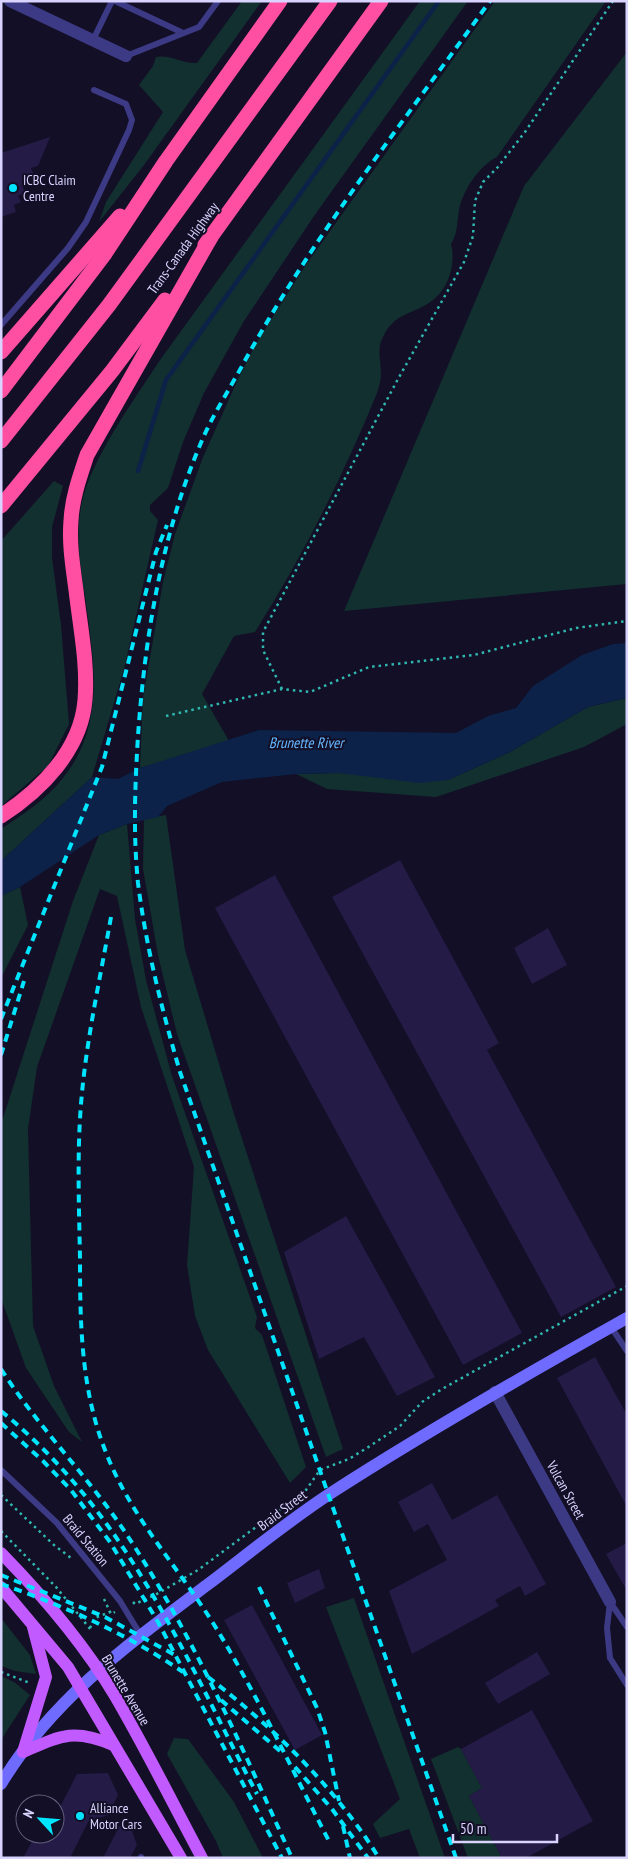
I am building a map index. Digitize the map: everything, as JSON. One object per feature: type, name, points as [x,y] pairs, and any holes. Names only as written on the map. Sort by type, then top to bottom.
[{"type":"highway","points":[[1,391],[104,256],[166,161],[280,1]]},
{"type":"highway","name":"Trans-Canada Highway","points":[[1,441],[109,305],[330,1]]},
{"type":"highway","name":"Trans-Canada Highway","points":[[1,506],[112,371],[381,1]]},
{"type":"highway","points":[[1,352],[80,264],[166,161]]},
{"type":"highway","points":[[1,816],[21,804],[44,783],[65,756],[78,729],[85,702],[86,672],[71,554],[71,521],[76,490],[87,455],[211,237]]},
{"type":"main road","name":"Brunette Avenue","points":[[1,1553],[50,1606],[98,1669],[202,1858]]},
{"type":"main road","points":[[1,1587],[31,1619],[68,1667],[179,1857]]},
{"type":"main road","points":[[22,1752],[46,1677],[31,1619]]},
{"type":"main road","points":[[22,1752],[56,1737],[81,1734],[113,1745]]},
{"type":"street","points":[[10,1],[126,56]]},
{"type":"street","name":"Braid Street","points":[[1,1784],[22,1752],[79,1687],[140,1634],[329,1495],[495,1392],[627,1318]]},
{"type":"street","name":"Vulcan Street","points":[[495,1392],[610,1602]]},
{"type":"lane","points":[[93,41],[114,1],[181,32]]},
{"type":"lane","points":[[126,56],[181,32],[199,27],[218,1]]},
{"type":"lane","points":[[1,325],[73,242],[86,222],[129,130],[132,120],[126,104],[94,90]]},
{"type":"lane","points":[[611,1327],[627,1351]]},
{"type":"lane","name":"Braid Station","points":[[1,1470],[57,1522],[120,1601],[140,1634]]},
{"type":"lane","points":[[610,1602],[627,1628]]},
{"type":"lane","points":[[610,1602],[607,1628],[610,1658],[627,1685]]},
{"type":"path","points":[[282,689],[263,650],[262,632],[398,379],[464,262],[473,236],[475,202],[483,182],[497,168],[524,132],[613,1]]},
{"type":"path","points":[[166,716],[282,689],[310,692],[369,667],[474,655],[576,628],[627,621]]},
{"type":"path","points":[[133,1602],[135,1604],[146,1600],[198,1570],[306,1490],[320,1470],[349,1459],[370,1446],[400,1426],[422,1402],[442,1389],[627,1286]]},
{"type":"path","points":[[1,1496],[54,1545],[74,1560]]},
{"type":"path","points":[[1,1531],[56,1587],[91,1629],[95,1618],[110,1613],[103,1597]]},
{"type":"path","points":[[1,1672],[36,1685]]},
{"type":"green space","points":[[242,1],[262,1],[144,165],[99,222],[106,202],[163,112],[139,85],[153,66],[156,57],[161,56],[197,63]]},
{"type":"green space","points":[[420,1],[468,1],[314,216],[244,321],[204,393],[183,442],[168,488],[150,505],[150,511],[158,520],[124,669],[92,777],[1,861],[1,829],[38,803],[61,781],[77,757],[87,733],[94,681],[89,625],[80,561],[79,526],[82,502],[87,485],[104,448],[160,360]]},
{"type":"green space","points":[[495,1],[606,1],[497,157],[478,172],[468,187],[461,202],[456,231],[451,244],[452,267],[443,289],[439,295],[426,305],[399,318],[387,330],[382,339],[379,352],[381,376],[377,393],[350,455],[306,545],[255,632],[234,636],[202,694],[229,741],[140,768],[143,698],[163,582],[175,534],[203,457],[239,377],[257,342],[305,266]]},
{"type":"green space","points":[[627,52],[627,584],[344,611],[524,186]]},
{"type":"green space","points":[[54,481],[63,486],[52,527],[52,558],[61,625],[69,724],[48,766],[1,806],[1,541]]},
{"type":"green space","points":[[627,698],[627,724],[584,747],[436,797],[327,789],[296,774],[339,773],[448,780],[510,752],[588,707]]},
{"type":"green space","points":[[166,815],[185,950],[234,1114],[343,1449],[326,1457],[177,1034],[158,955],[143,869],[144,819]]},
{"type":"green space","points":[[127,824],[135,919],[146,980],[172,1076],[257,1317],[255,1328],[262,1335],[306,1467],[290,1483],[208,1350],[195,1316],[187,1265],[194,1167],[141,1007],[117,896],[100,889],[37,1067],[28,1129],[33,1326],[54,1386],[82,1442],[69,1432],[26,1368],[1,1298],[1,1124],[73,901],[99,835]]},
{"type":"green space","points":[[20,887],[28,925],[1,978],[1,896]]},
{"type":"green space","points":[[354,1598],[445,1858],[420,1858],[409,1829],[380,1838],[373,1824],[400,1799],[326,1607]]},
{"type":"green space","points":[[1,1618],[30,1655],[36,1674],[15,1671],[1,1666]]},
{"type":"green space","points":[[1,1676],[14,1682],[30,1695],[1,1740]]},
{"type":"green space","points":[[174,1738],[188,1739],[234,1802],[263,1858],[223,1858],[216,1841],[167,1754]]},
{"type":"green space","points":[[458,1747],[461,1749],[482,1788],[469,1796],[502,1858],[468,1858],[431,1759]]},
{"type":"water","name":"Brunette River","points":[[627,643],[627,698],[588,707],[510,752],[448,780],[419,783],[339,773],[296,774],[222,782],[167,806],[158,817],[127,824],[99,835],[20,887],[1,896],[1,861],[92,777],[118,779],[140,768],[259,730],[456,733],[488,716],[516,708],[533,686],[582,655],[613,644]]},
{"type":"building","name":"ICBC Claim Centre","points":[[50,137],[38,166],[31,168],[34,175],[27,177],[30,184],[23,187],[25,193],[18,196],[21,202],[14,205],[16,212],[1,217],[1,153]]},
{"type":"building","points":[[400,860],[499,1043],[487,1050],[616,1287],[561,1317],[332,897]]},
{"type":"building","points":[[275,875],[522,1333],[463,1365],[215,908]]},
{"type":"building","points":[[548,928],[567,965],[532,984],[514,948]]},
{"type":"building","points":[[346,1216],[435,1377],[397,1396],[364,1337],[319,1359],[284,1252]]},
{"type":"building","points":[[595,1357],[627,1415],[627,1507],[557,1378]]},
{"type":"building","points":[[432,1483],[452,1520],[497,1495],[546,1584],[525,1596],[520,1586],[495,1600],[499,1606],[412,1654],[389,1591],[447,1560],[428,1524],[414,1532],[398,1502]]},
{"type":"building","points":[[627,1543],[627,1591],[606,1554]]},
{"type":"building","points":[[319,1569],[325,1588],[295,1603],[287,1583]]},
{"type":"building","points":[[252,1605],[322,1735],[295,1750],[224,1620]]},
{"type":"building","points":[[537,1652],[550,1674],[498,1704],[485,1683]]},
{"type":"building","points":[[532,1710],[593,1821],[526,1858],[502,1858],[469,1796],[482,1788],[461,1749]]},
{"type":"building","name":"Alliance Motor Cars","points":[[108,1773],[118,1795],[108,1815],[88,1822],[70,1858],[23,1858],[31,1844],[65,1844],[65,1797],[77,1774]]},
{"type":"building","points":[[120,1825],[132,1831],[137,1845],[130,1858],[103,1858]]},
{"type":"waterway","points":[[138,471],[166,380],[439,1]]},
{"type":"railway","points":[[456,1858],[180,1072],[161,1002],[145,931],[138,883],[135,809],[141,698],[151,622],[166,547],[189,474],[203,438],[270,318],[329,225],[490,1]]},
{"type":"railway","points":[[1,1019],[102,767],[156,552],[167,525]]},
{"type":"railway","points":[[111,917],[90,1033],[83,1080],[80,1123],[79,1181],[82,1333],[87,1383],[92,1407],[107,1455],[129,1500],[199,1602],[229,1650],[330,1843]]},
{"type":"railway","points":[[1,1055],[24,981]]},
{"type":"railway","points":[[1,1369],[31,1411],[110,1511],[149,1570],[215,1691],[292,1858]]},
{"type":"railway","points":[[1,1411],[45,1451],[84,1494],[118,1540],[149,1589],[177,1639],[257,1794]]},
{"type":"railway","points":[[1,1423],[43,1461],[71,1490],[110,1542],[158,1622],[282,1858]]},
{"type":"railway","points":[[1,1575],[105,1617],[175,1655]]},
{"type":"railway","points":[[1,1584],[72,1611],[118,1633],[183,1672]]},
{"type":"railway","points":[[259,1587],[317,1708],[325,1732],[339,1801]]},
{"type":"railway","points":[[208,1677],[280,1738],[302,1760],[343,1807],[379,1858]]},
{"type":"railway","points":[[221,1700],[280,1751]]},
{"type":"railway","points":[[295,1767],[332,1809],[368,1858]]},
{"type":"railway","points":[[343,1826],[350,1858]]},
{"type":"place","name":"ICBC Claim Centre","points":[[13,188]]},
{"type":"place","name":"Alliance Motor Cars","points":[[80,1816]]}]
